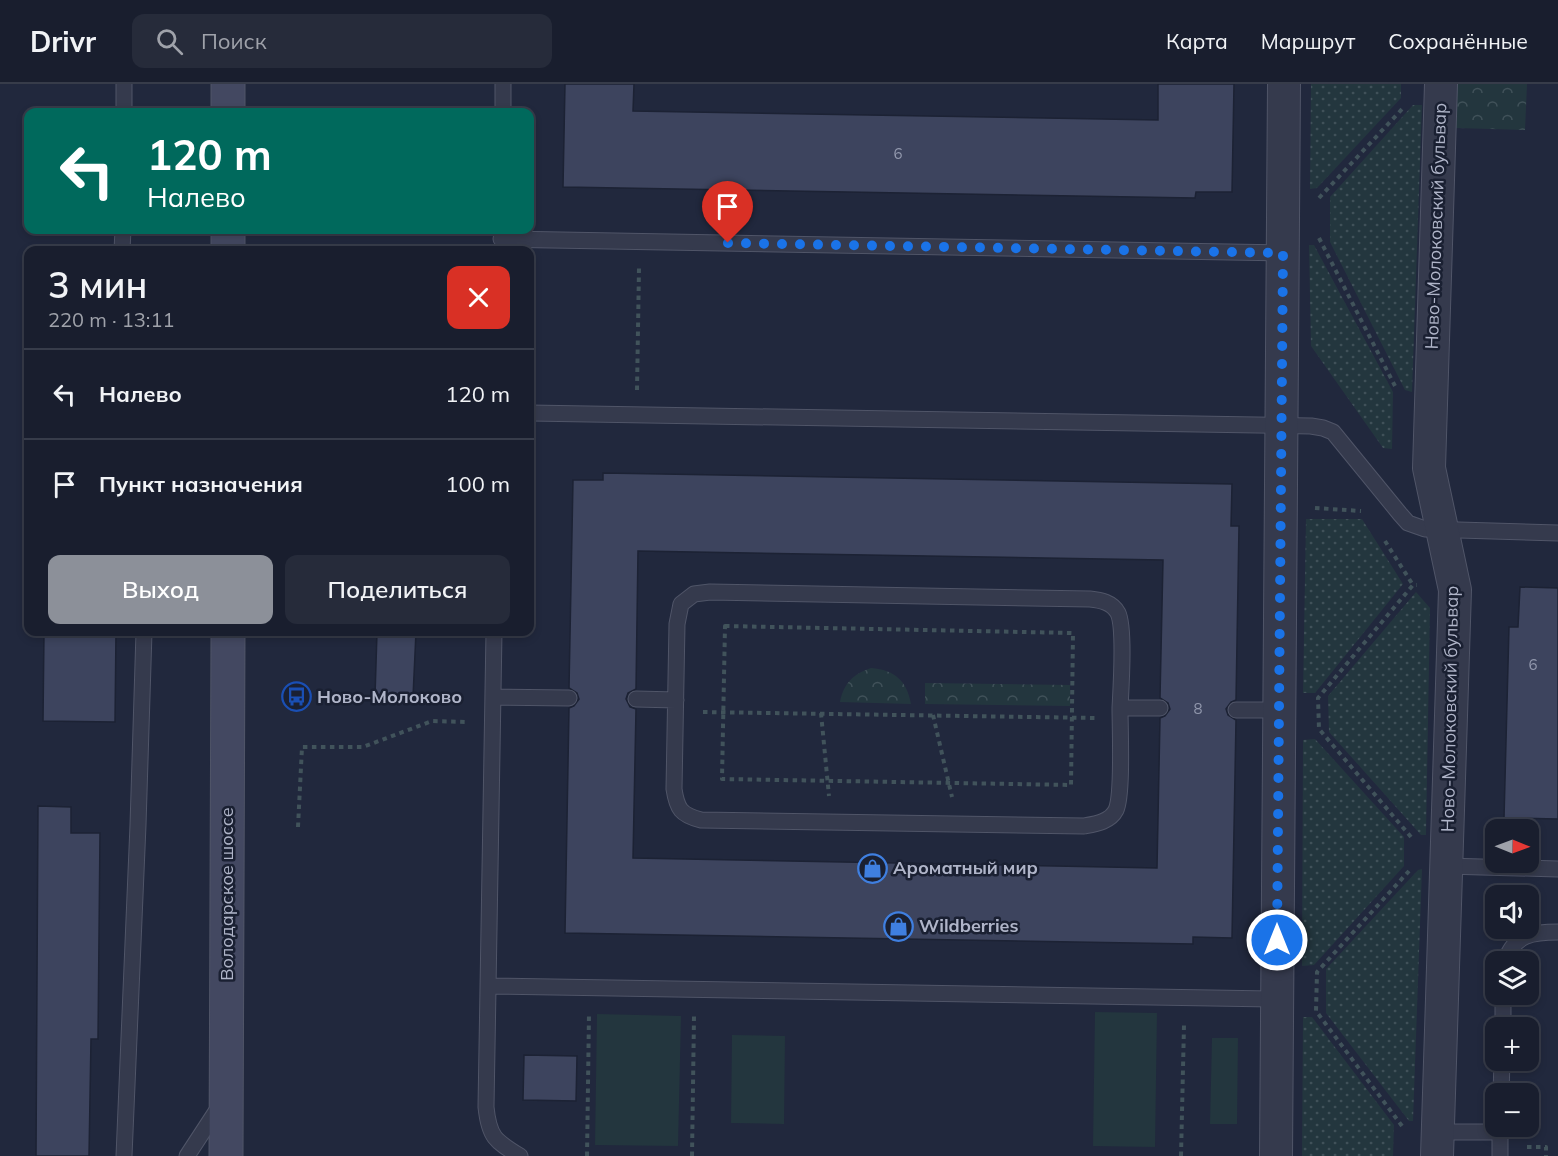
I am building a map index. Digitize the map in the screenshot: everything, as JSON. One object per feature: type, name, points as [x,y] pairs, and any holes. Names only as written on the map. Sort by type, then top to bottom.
[{"type":"main road","points":[[228,84],[228,108]]},
{"type":"main road","name":"Володарское шоссе","points":[[226,1156],[228,636]]},
{"type":"street","points":[[1276,1156],[1284,84]]},
{"type":"street","name":"Ново-Молоковский бульвар","points":[[1437,1144],[1454,585],[1429,468],[1441,84]]},
{"type":"lane","points":[[124,84],[124,108]]},
{"type":"lane","points":[[503,84],[503,108]]},
{"type":"lane","points":[[501,240],[1283,253]]},
{"type":"lane","points":[[534,413],[1311,426],[1333,432],[1408,523],[1425,529],[1558,533]]},
{"type":"lane","points":[[710,592],[1089,598],[1105,601],[1118,613],[1122,637],[1119,793],[1115,811],[1102,823],[1084,826],[958,825],[701,820],[688,817],[677,806],[674,789],[675,706],[677,624],[681,604],[694,594],[710,592]]},
{"type":"lane","points":[[124,1156],[144,636]]},
{"type":"lane","points":[[494,636],[488,1126],[495,1138],[520,1156]]},
{"type":"lane","points":[[493,697],[569,698]]},
{"type":"lane","points":[[636,699],[675,706]]},
{"type":"lane","points":[[1120,713],[1160,708]]},
{"type":"lane","points":[[1236,710],[1279,710]]},
{"type":"lane","points":[[1446,866],[1558,869]]},
{"type":"lane","points":[[1510,951],[1524,937],[1535,932],[1558,932]]},
{"type":"lane","points":[[488,986],[1277,999]]},
{"type":"lane","points":[[187,1156],[226,1096]]},
{"type":"lane","points":[[1437,1144],[1485,1133]]},
{"type":"lane","points":[[1500,1137],[1500,1156]]},
{"type":"path","points":[[1319,206],[1319,197],[1409,101]]},
{"type":"path","points":[[1318,236],[1397,388]]},
{"type":"path","points":[[636,414],[639,241]]},
{"type":"path","points":[[1281,508],[1356,509],[1368,513]]},
{"type":"path","points":[[1385,540],[1413,585]]},
{"type":"path","points":[[1414,839],[1318,729],[1318,698],[1413,585],[1454,585]]},
{"type":"path","points":[[725,626],[1073,633],[1071,785],[722,778],[723,712],[725,626]]},
{"type":"path","points":[[675,706],[723,712],[933,716],[1072,718],[1120,713]]},
{"type":"path","points":[[821,714],[832,822]]},
{"type":"path","points":[[933,716],[958,825]]},
{"type":"path","points":[[298,826],[302,747],[363,747],[432,721],[492,722]]},
{"type":"path","points":[[1406,1131],[1316,1011],[1317,972],[1414,866]]},
{"type":"path","points":[[587,1156],[590,987]]},
{"type":"path","points":[[692,1156],[694,989]]},
{"type":"path","points":[[1181,1156],[1184,998]]},
{"type":"green space","points":[[1311,84],[1401,84],[1401,98],[1317,188],[1310,189]]},
{"type":"green space","points":[[1457,84],[1527,84],[1525,130],[1456,128]]},
{"type":"green space","points":[[1413,105],[1422,105],[1412,392],[1405,390],[1330,242],[1330,197]]},
{"type":"green space","points":[[1309,245],[1314,245],[1393,392],[1392,449],[1383,448],[1311,346]]},
{"type":"green space","points":[[1306,519],[1362,519],[1403,584],[1315,693],[1303,693]]},
{"type":"green space","points":[[1416,592],[1430,608],[1426,835],[1421,835],[1329,732],[1328,696]]},
{"type":"green space","points":[[871,668],[887,671],[898,678],[906,689],[911,704],[840,702],[850,680]]},
{"type":"green space","points":[[925,683],[1070,685],[1070,706],[925,704]]},
{"type":"green space","points":[[1315,739],[1404,837],[1404,866],[1314,965],[1302,966],[1303,740]]},
{"type":"green space","points":[[1422,869],[1413,1121],[1409,1121],[1326,1013],[1326,969],[1418,870]]},
{"type":"green space","points":[[1095,1012],[1157,1013],[1155,1147],[1093,1146]]},
{"type":"green space","points":[[597,1014],[681,1016],[678,1146],[595,1145]]},
{"type":"green space","points":[[1303,1017],[1312,1017],[1394,1125],[1393,1156],[1302,1156]]},
{"type":"green space","points":[[732,1035],[785,1036],[784,1124],[731,1123]]},
{"type":"green space","points":[[1212,1038],[1238,1038],[1237,1124],[1210,1124]]},
{"type":"building","points":[[565,84],[634,84],[633,111],[1158,120],[1158,84],[1234,84],[1232,192],[1196,192],[1195,198],[563,187]]},
{"type":"building","points":[[603,473],[1232,484],[1231,526],[1239,526],[1236,700],[1231,702],[1226,709],[1228,715],[1236,720],[1232,938],[1193,937],[1193,944],[565,933],[569,708],[574,706],[579,699],[577,693],[569,688],[573,480],[603,480]],"holes":[[[638,551],[1163,560],[1160,698],[1168,703],[1170,709],[1165,716],[1160,718],[1157,868],[633,858],[636,709],[630,707],[626,699],[628,693],[636,689]]]},
{"type":"building","points":[[1520,587],[1558,588],[1558,819],[1504,818],[1509,627],[1518,627]]},
{"type":"building","points":[[44,636],[116,636],[115,722],[43,721]]},
{"type":"building","points":[[377,636],[416,636],[413,697],[375,696]]},
{"type":"building","points":[[38,806],[71,807],[71,833],[100,833],[98,1039],[91,1039],[89,1156],[36,1156]]},
{"type":"building","points":[[524,1055],[577,1056],[576,1101],[523,1100]]},
{"type":"place","name":"Ново-Молоково","points":[[296,697]]},
{"type":"place","name":"Ароматный мир","points":[[872,868]]},
{"type":"place","name":"Wildberries","points":[[898,926]]},
{"type":"route","points":[[728,243],[1283,253],[1277,940]]}]
